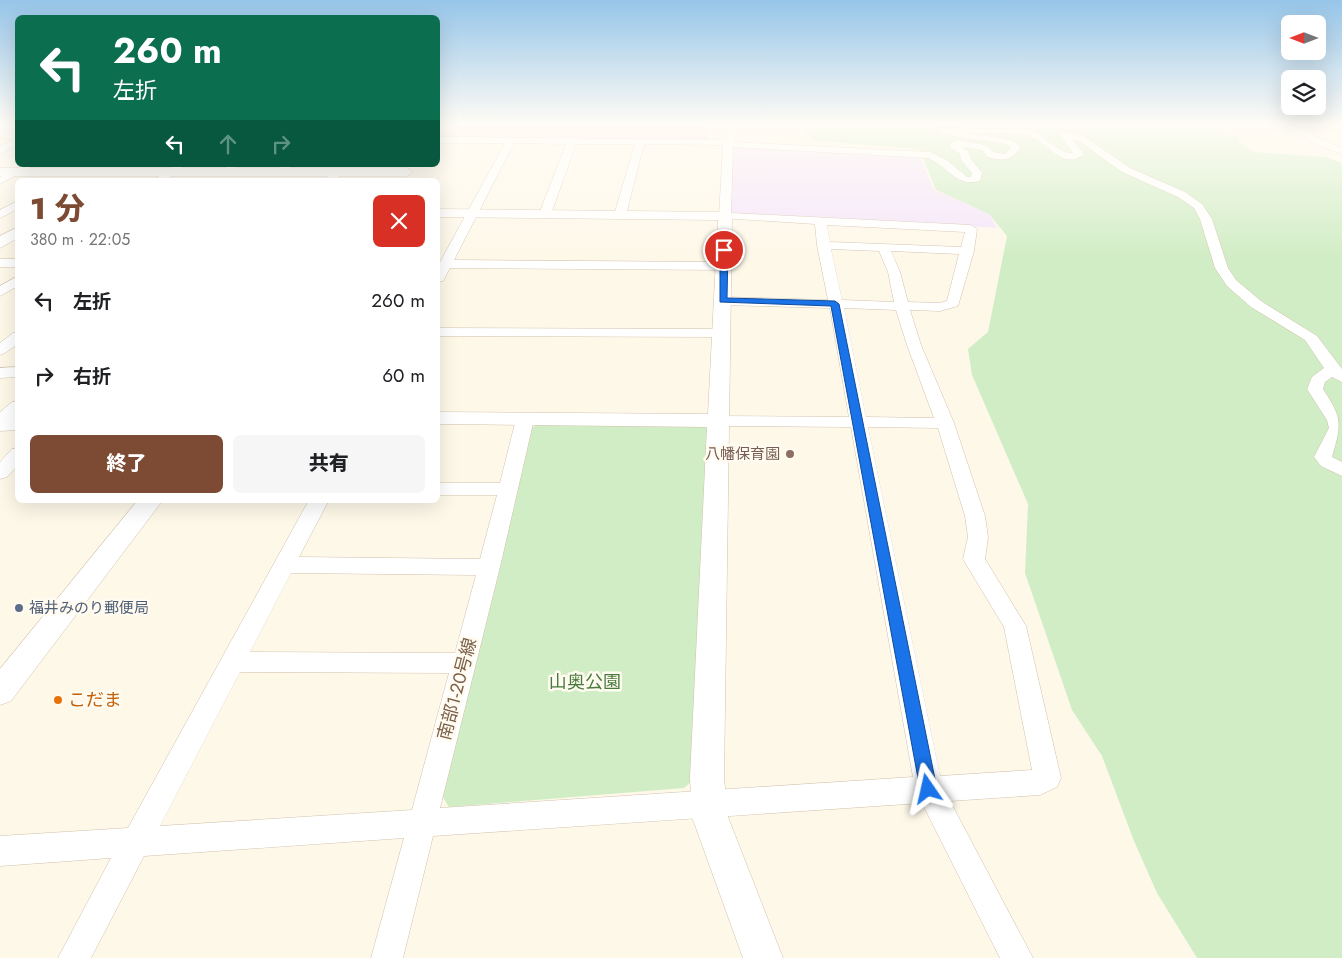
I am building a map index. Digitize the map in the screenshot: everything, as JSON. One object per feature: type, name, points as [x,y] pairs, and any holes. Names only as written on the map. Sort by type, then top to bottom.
[{"type":"street","points":[[0,181],[23,169]]},
{"type":"street","points":[[0,172],[96,169]]},
{"type":"street","points":[[99,178],[112,169]]},
{"type":"street","points":[[162,178],[175,169]]},
{"type":"street","points":[[293,169],[336,172],[407,172]]},
{"type":"street","points":[[440,274],[496,169]]},
{"type":"street","points":[[545,214],[562,169]]},
{"type":"street","points":[[620,214],[632,169]]},
{"type":"street","points":[[728,169],[717,421],[707,778],[710,817],[763,958]]},
{"type":"street","points":[[952,169],[962,179],[971,180],[976,179],[978,173],[974,169]]},
{"type":"street","points":[[1124,169],[1184,196],[1200,207],[1219,265],[1228,279],[1247,296],[1311,338],[1337,374],[1318,380],[1314,389],[1336,420],[1338,428],[1323,457],[1327,462],[1342,470]]},
{"type":"street","points":[[0,186],[15,186]]},
{"type":"street","points":[[0,215],[15,206]]},
{"type":"street","points":[[440,213],[725,216],[971,229],[968,251],[961,265],[953,303],[940,307],[723,300]]},
{"type":"street","points":[[820,222],[928,789],[1017,958]]},
{"type":"street","points":[[0,243],[15,233]]},
{"type":"street","points":[[823,245],[884,246],[968,251]]},
{"type":"street","points":[[0,852],[421,822],[1040,782],[1047,778],[1015,626],[974,559],[978,528],[945,423],[914,345],[894,272],[884,246]]},
{"type":"street","points":[[0,263],[15,263]]},
{"type":"street","points":[[445,264],[724,266]]},
{"type":"street","points":[[0,292],[15,282]]},
{"type":"street","points":[[440,332],[722,333]]},
{"type":"street","points":[[0,350],[15,338]]},
{"type":"street","points":[[0,373],[15,372]]},
{"type":"street","points":[[0,423],[15,409]]},
{"type":"street","points":[[440,418],[945,423]]},
{"type":"street","name":"南部1-20号線","points":[[388,958],[421,822],[489,567],[525,419]]},
{"type":"street","points":[[0,423],[15,423]]},
{"type":"street","points":[[0,473],[15,456]]},
{"type":"street","points":[[440,489],[508,489]]},
{"type":"street","points":[[0,692],[149,503]]},
{"type":"street","points":[[74,958],[317,503]]},
{"type":"street","points":[[284,565],[489,567]]},
{"type":"street","points":[[233,662],[464,663]]},
{"type":"shaded area","points":[[732,169],[925,169],[934,190],[989,214],[997,228],[737,214],[731,212]]},
{"type":"green space","points":[[927,169],[1342,169],[1342,958],[1197,958],[1157,893],[1134,841],[1102,756],[1072,710],[1025,573],[1028,504],[972,375],[968,349],[988,332],[1007,236],[989,214],[936,190]]},
{"type":"green space","name":"山奥公園","points":[[539,424],[703,426],[709,430],[693,780],[684,788],[449,807],[442,796],[531,428]]},
{"type":"place","name":"八幡保育園","points":[[790,454]]},
{"type":"place","name":"福井みのり郵便局","points":[[19,608]]},
{"type":"place","name":"こだま","points":[[58,700]]},
{"type":"route","points":[[724,250],[723,300],[835,304],[928,789]]}]
